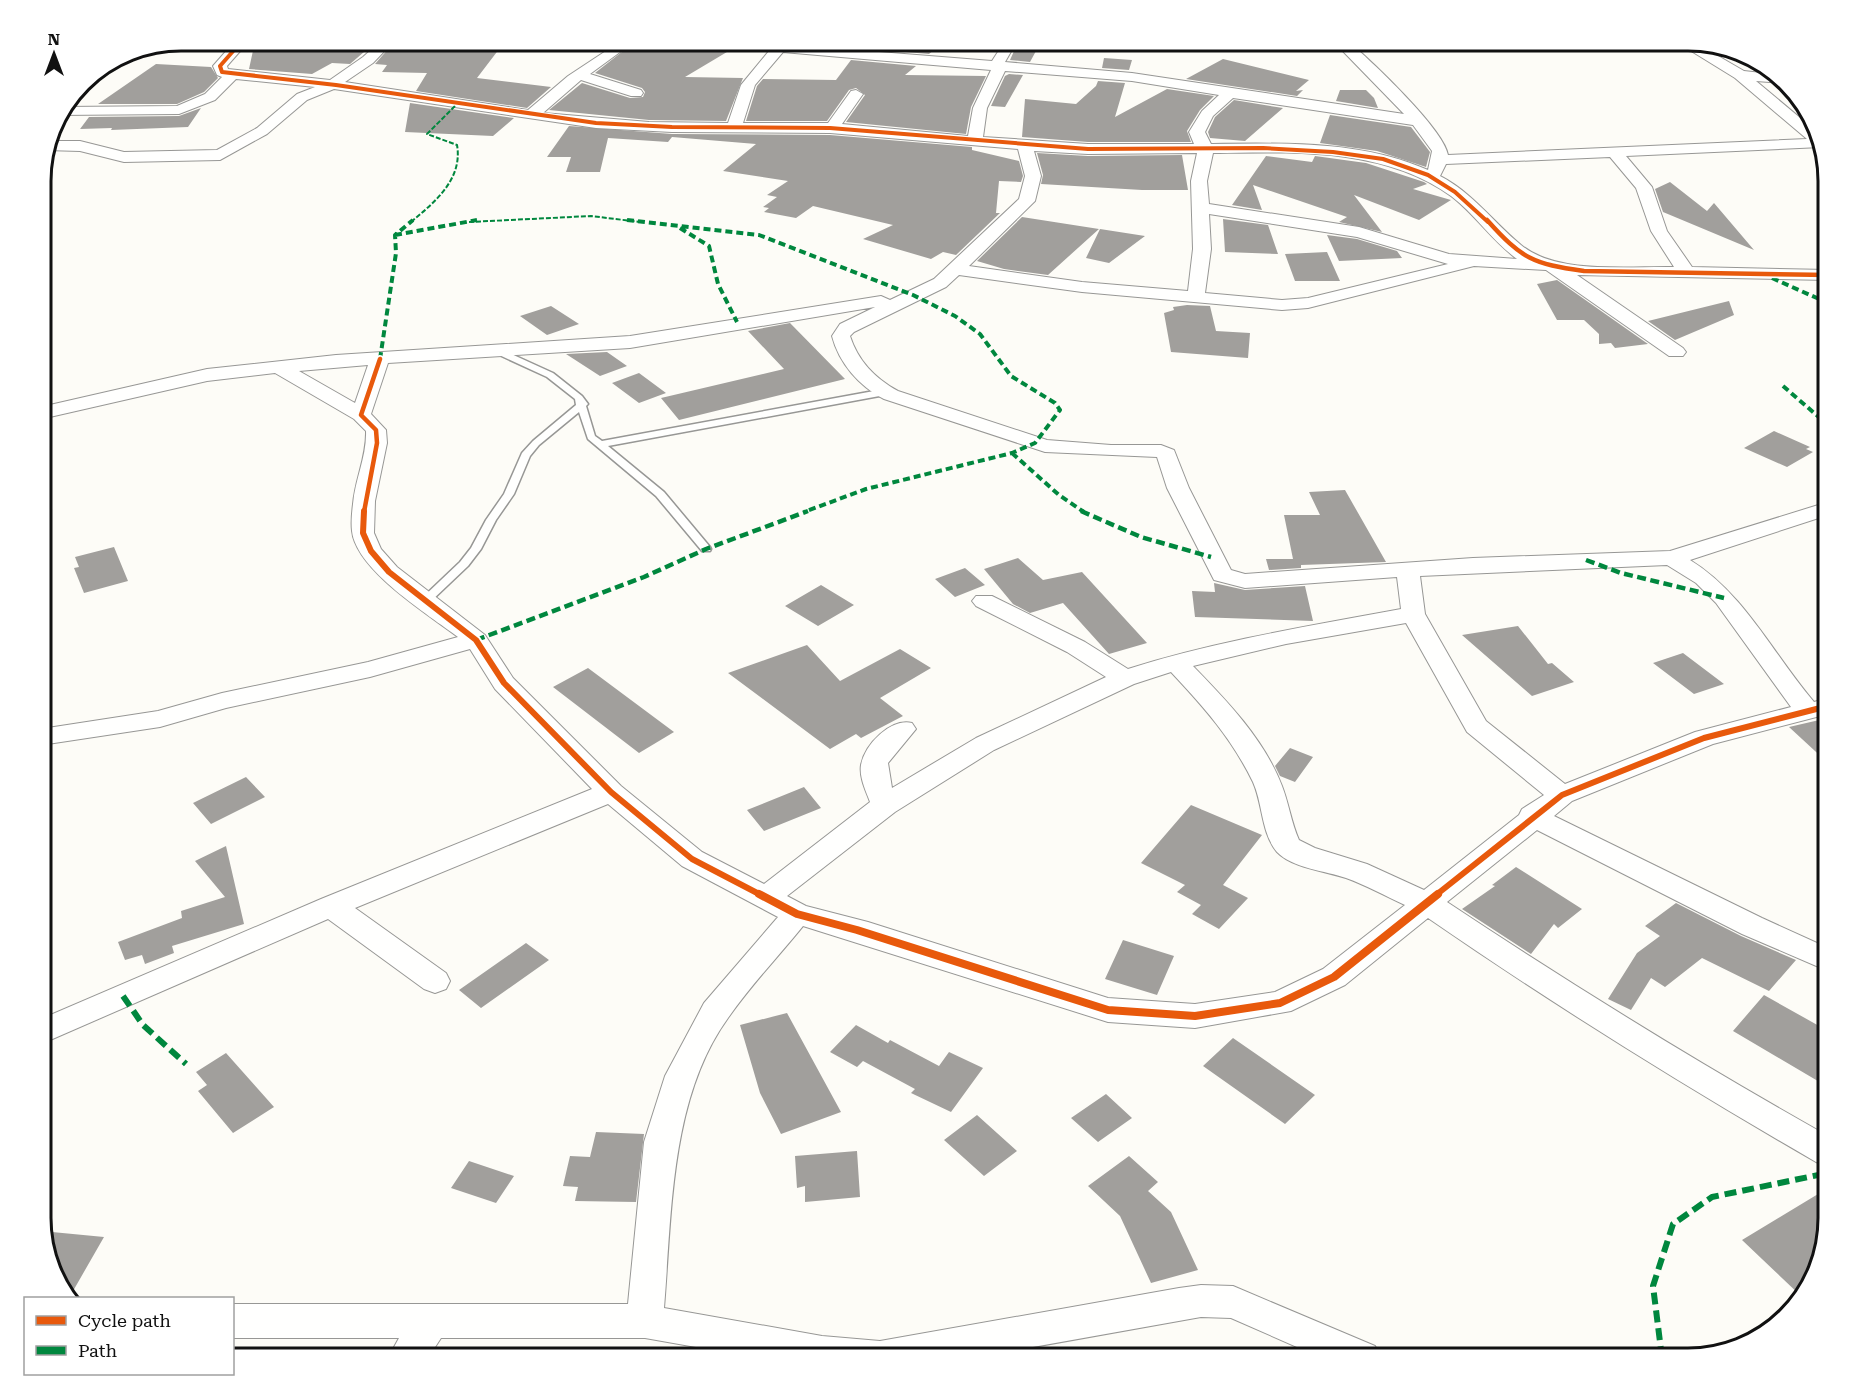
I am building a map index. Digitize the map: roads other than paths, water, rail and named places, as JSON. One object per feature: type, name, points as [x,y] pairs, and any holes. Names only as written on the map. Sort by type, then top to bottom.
[{"type":"street","points":[[233,51],[220,66],[222,72],[232,75],[283,77],[531,115],[649,127],[832,129],[1025,146],[1206,147],[1328,152],[1371,157],[1432,178],[1470,203],[1512,247],[1528,258],[1549,266],[1676,352]]},
{"type":"street","points":[[55,146],[80,146],[124,157],[164,158],[220,155],[237,147],[262,130],[302,97],[333,84],[368,60],[377,51]]},
{"type":"street","points":[[531,115],[579,75],[613,51]]},
{"type":"street","points":[[734,127],[744,92],[765,62],[777,51]]},
{"type":"street","points":[[853,51],[1132,77],[1419,121]]},
{"type":"street","points":[[975,141],[980,108],[1005,51]]},
{"type":"street","points":[[1351,51],[1419,121],[1440,151],[1441,160],[1432,178]]},
{"type":"street","points":[[1702,52],[1740,75],[1809,132]]},
{"type":"street","points":[[72,111],[179,110],[210,97],[232,75]]},
{"type":"street","points":[[579,75],[636,93]]},
{"type":"street","points":[[1740,75],[1767,78]]},
{"type":"street","points":[[1754,87],[1773,82]]},
{"type":"street","points":[[1206,147],[1198,137],[1200,122],[1230,93]]},
{"type":"street","points":[[832,129],[856,94]]},
{"type":"street","points":[[1441,160],[1812,142]]},
{"type":"street","points":[[1025,146],[1033,176],[1027,201],[940,283],[854,322],[841,336],[845,350],[853,363],[885,392],[1045,446],[1111,451],[1161,451],[1167,454],[1178,488],[1210,556],[1222,575],[1233,580],[1267,580],[1408,569],[1672,558],[1818,511]]},
{"type":"street","points":[[1196,296],[1202,249],[1199,181],[1206,147]]},
{"type":"street","points":[[1614,152],[1644,187],[1659,231],[1686,272]]},
{"type":"street","points":[[1201,208],[1359,232],[1448,259],[1474,262],[1584,270],[1818,275]]},
{"type":"street","points":[[955,269],[1082,287],[1196,296],[1260,305],[1308,303],[1474,262]]},
{"type":"street","points":[[51,411],[207,375],[336,361],[630,342],[913,295]]},
{"type":"street","points":[[361,415],[380,359]]},
{"type":"street","points":[[280,368],[361,415],[376,430],[377,443],[364,501],[363,533],[371,551],[389,572],[476,640],[504,683],[611,792],[692,859],[764,899],[797,914],[857,930],[1108,1010],[1195,1016],[1280,1003],[1334,977],[1532,816],[1562,795],[1704,738],[1818,708]]},
{"type":"street","points":[[1672,558],[1704,578],[1724,598],[1783,682],[1818,708]]},
{"type":"street","points":[[1408,569],[1413,614],[1476,726],[1515,760],[1562,795]]},
{"type":"street","points":[[984,601],[1076,647],[1125,678]]},
{"type":"street","points":[[764,899],[885,805],[985,744],[1125,678],[1176,662],[1286,637],[1413,614]]},
{"type":"street","points":[[51,735],[160,719],[222,701],[370,669],[476,640]]},
{"type":"street","points":[[1176,662],[1225,714],[1243,739],[1268,785],[1280,829],[1288,846],[1305,855],[1349,868],[1427,903],[1566,997],[1701,1080],[1818,1146]]},
{"type":"street","points":[[885,805],[874,774],[874,762],[881,749],[903,729]]},
{"type":"street","points":[[51,1028],[331,906],[611,792]]},
{"type":"street","points":[[1532,816],[1752,926],[1818,956]]},
{"type":"street","points":[[331,906],[435,981]]},
{"type":"street","points":[[645,1321],[661,1142],[681,1076],[715,1011],[797,914]]},
{"type":"street","points":[[935,1348],[1179,1304],[1219,1301],[1250,1308],[1338,1348]]},
{"type":"street","points":[[234,1321],[645,1321],[794,1348]]},
{"type":"street","points":[[414,1348],[431,1321]]},
{"type":"lane","points":[[498,351],[550,375],[571,390],[583,404],[588,430],[599,445],[660,494],[706,549]]},
{"type":"lane","points":[[599,445],[885,392]]},
{"type":"lane","points":[[424,601],[453,576],[476,549],[491,520],[509,494],[525,455],[536,442],[583,404]]}]
